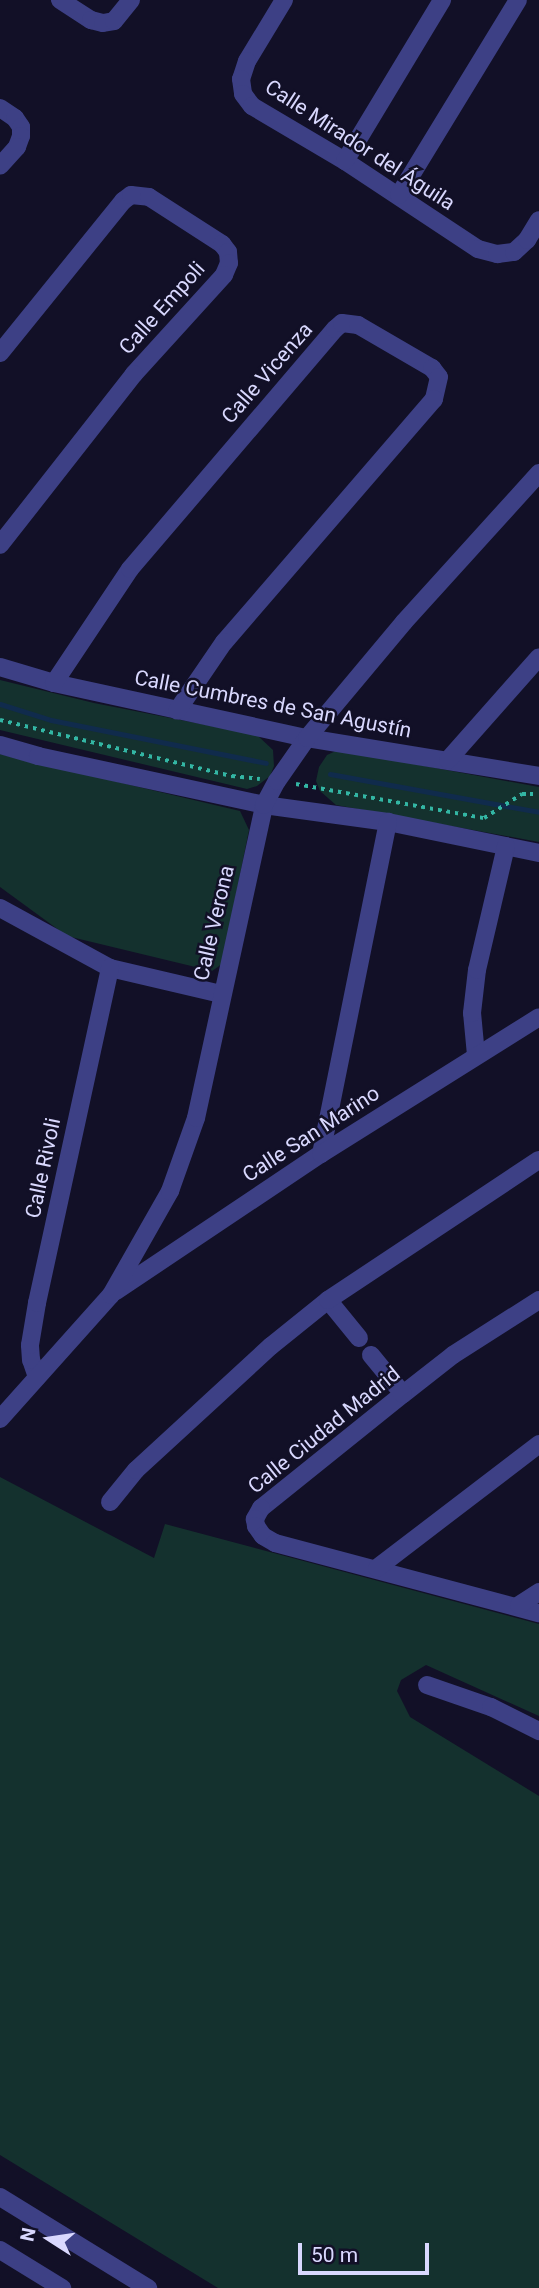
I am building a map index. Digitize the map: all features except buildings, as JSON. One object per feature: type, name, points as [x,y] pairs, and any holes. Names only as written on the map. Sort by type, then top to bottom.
[{"type":"street","points":[[60,0],[91,20],[103,23],[114,21],[131,0]]},
{"type":"street","name":"Calle Mirador del Águila","points":[[284,0],[247,61],[241,79],[243,94],[252,106],[399,195],[478,249],[496,254],[514,252],[527,240],[539,220]]},
{"type":"street","points":[[345,161],[442,0]]},
{"type":"street","points":[[399,195],[518,0]]},
{"type":"street","points":[[0,108],[15,118],[21,127],[21,136],[17,147],[0,166]]},
{"type":"street","name":"Calle Empoli","points":[[0,353],[123,201],[131,195],[149,197],[222,244],[228,253],[229,263],[224,275],[134,374],[0,545]]},
{"type":"street","name":"Calle Vicenza","points":[[54,683],[130,569],[342,323],[358,325],[432,368],[439,377],[434,400],[224,642],[177,711]]},
{"type":"street","name":"Calle Verona","points":[[0,1419],[7,1400],[37,1377],[111,1295],[170,1191],[195,1118],[264,805],[307,738],[421,603],[539,473]]},
{"type":"street","points":[[448,760],[539,657]]},
{"type":"street","name":"Calle Cumbres de San Agustín","points":[[0,667],[54,683],[307,738],[539,776]]},
{"type":"street","points":[[0,745],[38,756],[264,805],[388,822],[539,853]]},
{"type":"street","points":[[321,1154],[388,822]]},
{"type":"street","points":[[476,1055],[472,1013],[477,970],[506,846]]},
{"type":"street","points":[[0,908],[110,968],[221,994]]},
{"type":"street","name":"Calle Rivoli","points":[[37,1377],[30,1352],[37,1303],[110,968]]},
{"type":"street","name":"Calle San Marino","points":[[111,1295],[321,1154],[539,1017]]},
{"type":"street","points":[[110,1502],[136,1470],[271,1346],[328,1300],[539,1160]]},
{"type":"street","points":[[328,1300],[359,1338]]},
{"type":"street","name":"Calle Ciudad Madrid","points":[[539,1300],[453,1355],[261,1508],[255,1519],[256,1527],[263,1536],[275,1543],[519,1605],[539,1613]]},
{"type":"street","points":[[371,1355],[403,1394]]},
{"type":"street","points":[[377,1568],[539,1444]]},
{"type":"street","points":[[519,1605],[539,1592]]},
{"type":"street","points":[[427,1685],[491,1707],[539,1731]]},
{"type":"street","points":[[0,2197],[148,2288]]},
{"type":"street","points":[[0,2250],[62,2288]]},
{"type":"green space","points":[[0,680],[94,703],[257,735],[273,750],[274,766],[270,776],[257,786],[247,789],[0,730]]},
{"type":"green space","points":[[338,750],[539,787],[539,842],[336,805],[320,791],[316,781],[319,767],[327,755]]},
{"type":"green space","points":[[0,754],[240,811],[249,830],[222,964],[212,971],[67,936],[0,887]]},
{"type":"green space","points":[[0,1477],[154,1558],[165,1524],[539,1624],[539,1716],[426,1665],[401,1680],[397,1691],[410,1717],[539,1796],[539,2288],[218,2288],[0,2155]]},
{"type":"waterway","points":[[0,704],[51,720],[266,763]]},
{"type":"waterway","points":[[330,774],[539,812]]}]
